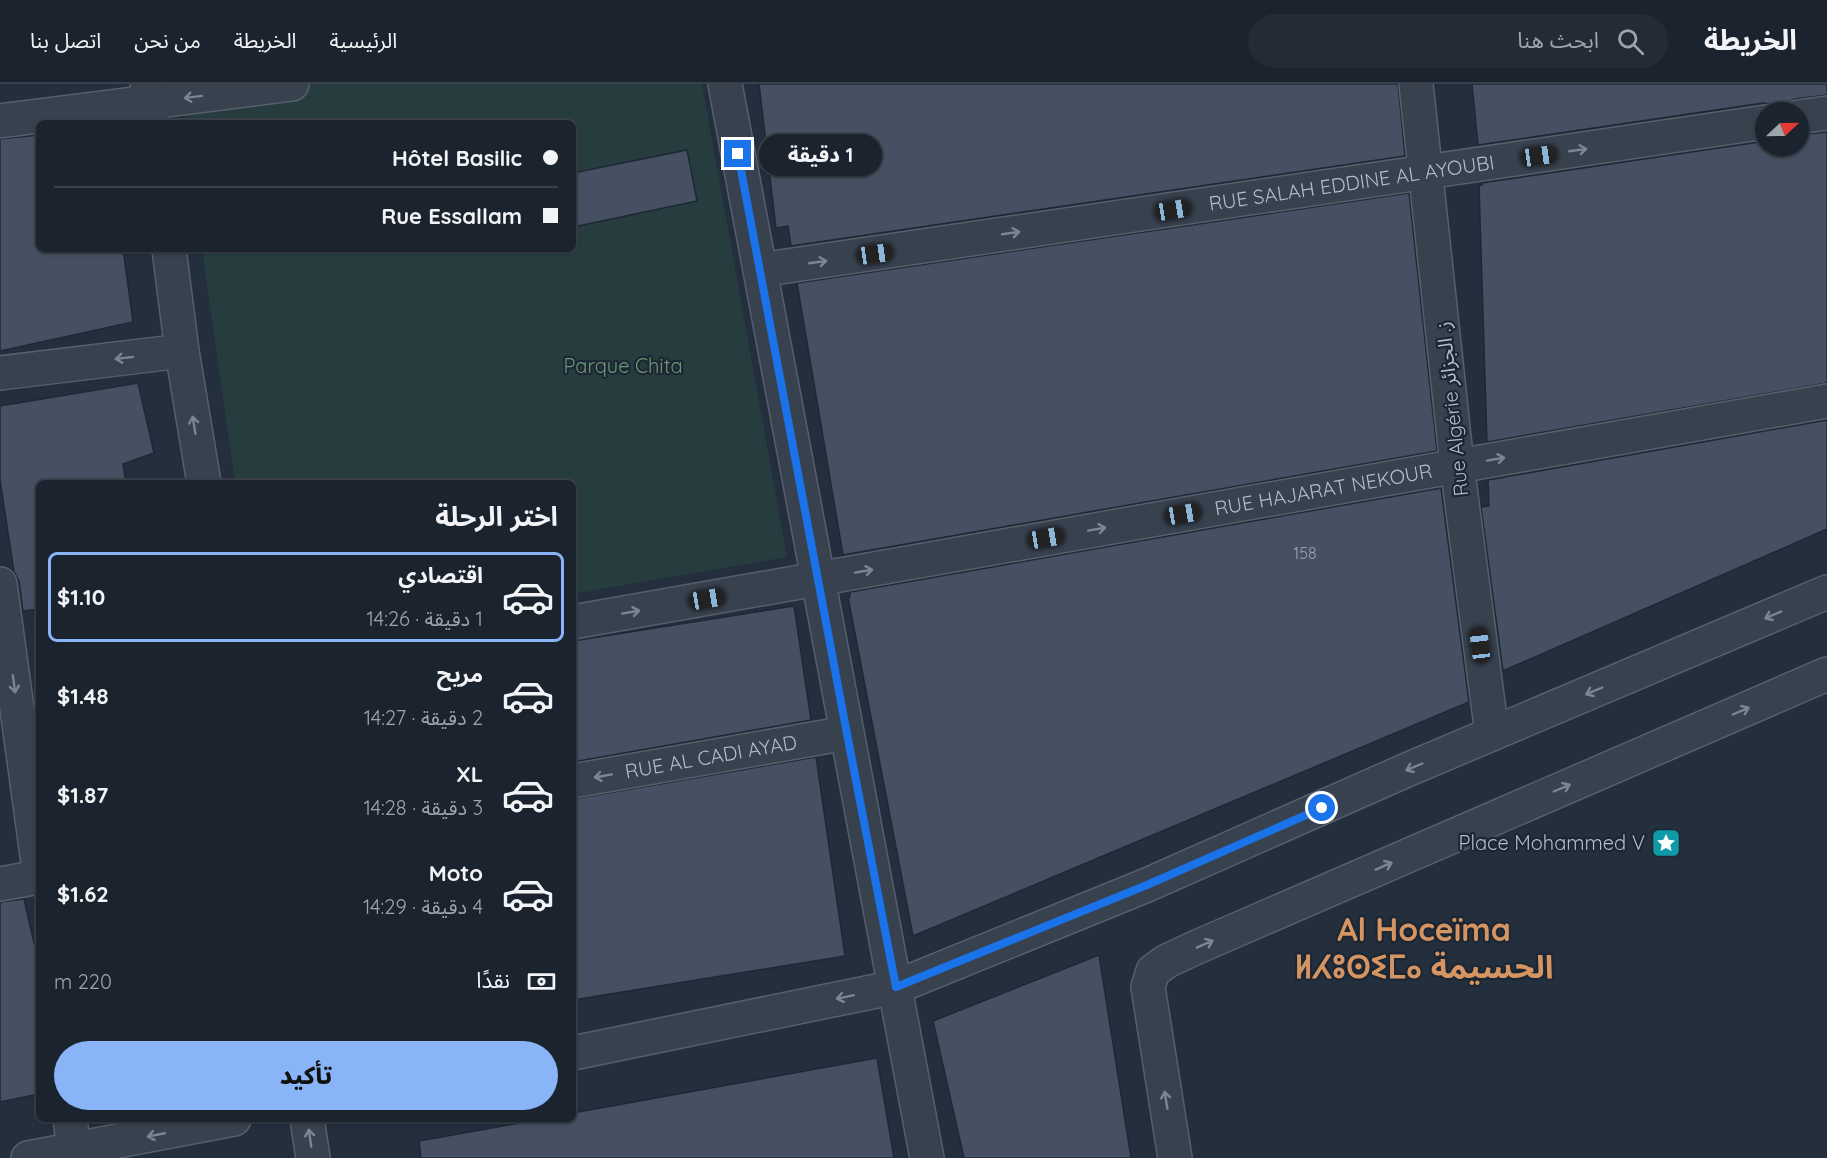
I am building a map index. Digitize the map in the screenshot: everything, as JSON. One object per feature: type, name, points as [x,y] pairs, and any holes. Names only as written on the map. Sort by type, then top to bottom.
[{"type":"street","points":[[0,121],[292,84]]},
{"type":"street","points":[[726,84],[927,1158]]},
{"type":"street","name":"Rue Algérie ز. الجزائر","points":[[1416,84],[1457,465],[1492,734]]},
{"type":"street","points":[[1809,115],[1827,113]]},
{"type":"street","name":"RUE SALAH EDDINE AL AYOUBI","points":[[760,270],[1755,124]]},
{"type":"street","points":[[169,252],[182,351],[204,480]]},
{"type":"street","points":[[0,373],[182,351]]},
{"type":"street","name":"RUE HAJARAT NEKOUR","points":[[576,621],[1827,401]]},
{"type":"street","points":[[0,584],[36,848]]},
{"type":"street","points":[[576,1052],[896,987],[1147,885],[1409,769],[1827,592]]},
{"type":"street","points":[[1175,1158],[1148,987],[1153,971],[1167,961],[1197,947],[1827,674]]},
{"type":"street","name":"RUE AL CADI AYAD","points":[[576,780],[847,734]]},
{"type":"street","points":[[0,884],[36,878]]},
{"type":"street","points":[[28,1158],[73,1142],[213,1122]]},
{"type":"street","points":[[307,1122],[313,1158]]},
{"type":"green space","name":"Parque Chita","points":[[313,84],[702,84],[787,557],[576,593],[576,480],[235,480],[202,252],[576,252],[576,120],[185,120],[188,100]]},
{"type":"building","points":[[759,84],[1398,84],[1405,156],[791,246],[788,226],[776,228]]},
{"type":"building","points":[[1472,84],[1827,84],[1827,95],[1788,102],[1755,102],[1755,104],[1478,145]]},
{"type":"building","points":[[1827,132],[1827,383],[1487,442],[1479,185],[1755,143],[1755,156],[1809,156],[1809,134]]},
{"type":"building","points":[[36,135],[36,252],[123,252],[133,322],[0,351],[0,139]]},
{"type":"building","points":[[687,150],[697,201],[576,226],[576,172]]},
{"type":"building","points":[[1409,193],[1437,451],[843,555],[797,283]]},
{"type":"building","points":[[138,383],[154,453],[123,464],[126,480],[36,480],[36,609],[23,611],[19,581],[14,572],[0,480],[0,406]]},
{"type":"building","points":[[1827,420],[1827,529],[1503,671],[1481,507],[1489,506],[1488,480]]},
{"type":"building","points":[[1441,488],[1469,702],[913,936],[848,597],[850,597],[850,592]]},
{"type":"building","points":[[794,606],[811,720],[576,761],[576,641]]},
{"type":"building","points":[[816,757],[845,956],[576,1000],[576,798]]},
{"type":"building","points":[[24,899],[36,952],[36,1095],[0,1102],[0,902]]},
{"type":"building","points":[[1099,955],[1131,1158],[964,1158],[933,1021]]},
{"type":"building","points":[[877,1058],[894,1158],[421,1158],[419,1141],[525,1122],[576,1122],[576,1112]]},
{"type":"place","name":"Place Mohammed V","points":[[1666,843]]},
{"type":"district","name":"Al Hoceïma ⵍⵃⵓⵙⵉⵎⴰ الحسيمة","points":[[1424,948]]},
{"type":"route","points":[[738,154],[896,987],[1147,885],[1322,808]]}]
